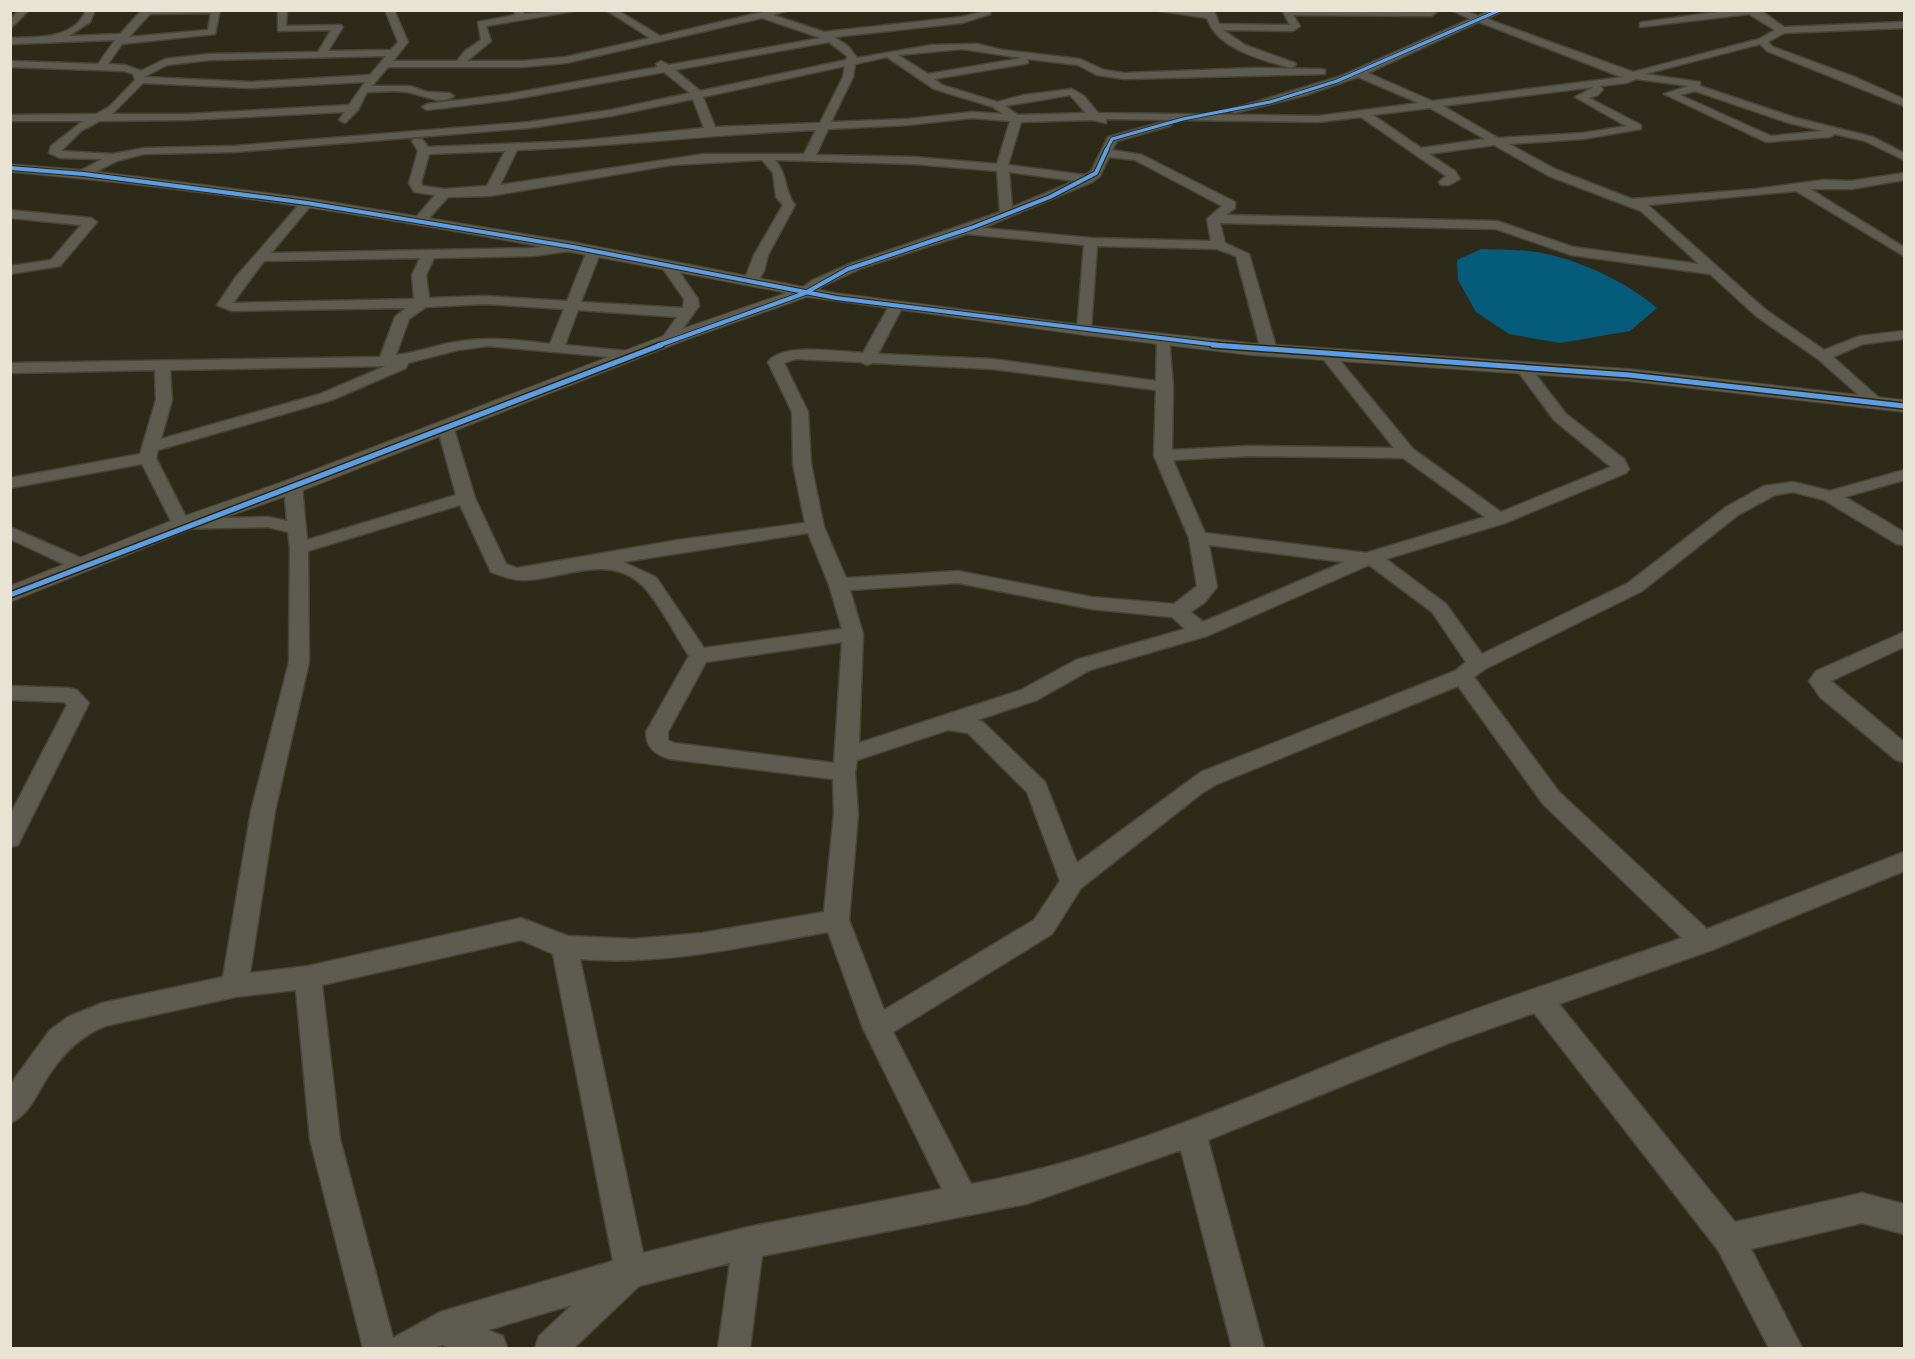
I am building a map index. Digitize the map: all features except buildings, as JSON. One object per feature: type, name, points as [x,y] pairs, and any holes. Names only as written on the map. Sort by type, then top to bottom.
[{"type":"street","points":[[12,23],[25,10]]},
{"type":"street","points":[[27,65],[61,37],[87,20],[92,10]]},
{"type":"street","points":[[10,41],[61,37],[121,39],[209,33],[212,32],[215,10],[149,11],[121,39],[101,67]]},
{"type":"street","points":[[282,10],[281,29],[338,27],[320,56]]},
{"type":"street","points":[[335,139],[364,89],[387,64],[403,40],[389,10]]},
{"type":"street","points":[[461,63],[468,53],[486,42],[481,24],[519,14],[576,10]]},
{"type":"street","points":[[610,10],[662,39]]},
{"type":"street","points":[[743,10],[826,37],[848,51],[852,63],[808,158]]},
{"type":"street","points":[[519,111],[628,47],[785,10]]},
{"type":"street","points":[[912,10],[921,37]]},
{"type":"street","points":[[1158,10],[1209,13],[1214,27],[1251,51],[1321,72],[1337,81]]},
{"type":"street","points":[[1455,10],[1633,77],[1696,84]]},
{"type":"street","points":[[1287,11],[1436,20],[1477,19],[1500,10]]},
{"type":"street","points":[[1214,27],[1293,28],[1295,26],[1287,11]]},
{"type":"street","points":[[1643,25],[1753,11],[1782,30]]},
{"type":"street","points":[[84,174],[113,158],[144,150],[234,149],[335,139],[414,135],[519,111],[608,110],[697,94],[768,72],[852,63],[889,54],[921,37],[966,20],[987,15]]},
{"type":"street","points":[[1853,26],[1876,19],[1905,18]]},
{"type":"street","points":[[10,595],[181,525],[293,486],[627,356],[807,291],[812,285],[846,270],[967,230],[1006,214],[1088,179],[1096,173],[1112,139],[1246,102],[1337,81],[1359,73],[1436,20]]},
{"type":"street","points":[[491,100],[427,107],[417,120],[414,135],[424,151],[415,183],[418,189],[444,193],[490,192],[578,161],[711,130],[900,123],[972,115],[1015,118],[1091,116],[1318,119],[1365,115],[1601,84],[1762,40],[1782,30],[1905,26]]},
{"type":"street","points":[[688,34],[707,40]]},
{"type":"street","points":[[387,64],[522,64],[579,76],[670,69],[826,37],[921,37],[991,43],[1002,53],[1080,62],[1101,73],[1124,76],[1240,76],[1321,72]]},
{"type":"street","points":[[1762,40],[1774,51],[1853,80],[1905,103]]},
{"type":"street","points":[[628,47],[639,52]]},
{"type":"street","points":[[727,47],[745,54],[761,56],[768,72]]},
{"type":"street","points":[[10,64],[118,67],[209,57],[395,53]]},
{"type":"street","points":[[889,54],[938,87],[948,92],[998,105],[1015,118],[1016,126],[1002,165],[1006,214]]},
{"type":"street","points":[[926,77],[1048,57]]},
{"type":"street","points":[[649,58],[670,69],[697,94],[711,130]]},
{"type":"street","points":[[113,158],[55,153],[55,148],[71,134],[113,109],[138,79],[165,62]]},
{"type":"street","points":[[118,67],[137,72],[138,79]]},
{"type":"street","points":[[1359,73],[1432,105],[1566,179],[1633,202],[1652,214],[1761,313],[1823,356],[1878,404]]},
{"type":"street","points":[[138,79],[209,92],[375,78]]},
{"type":"street","points":[[1497,98],[1580,96],[1594,93],[1601,84]]},
{"type":"street","points":[[1696,84],[1694,87],[1793,121],[1869,139],[1905,144]]},
{"type":"street","points":[[1696,84],[1690,87],[1692,90],[1669,93],[1770,140],[1841,133]]},
{"type":"street","points":[[364,89],[415,89],[425,94],[491,100],[519,111]]},
{"type":"street","points":[[188,117],[209,92]]},
{"type":"street","points":[[998,105],[1024,98],[1072,92],[1077,94],[1091,116],[1127,135]]},
{"type":"street","points":[[425,94],[427,107]]},
{"type":"street","points":[[1422,151],[1497,141],[1583,136],[1637,127],[1580,96]]},
{"type":"street","points":[[10,118],[95,120],[354,108]]},
{"type":"street","points":[[490,192],[515,147],[519,111]]},
{"type":"street","points":[[1365,115],[1422,151],[1454,177],[1454,180],[1445,182]]},
{"type":"street","points":[[1869,139],[1905,157]]},
{"type":"street","points":[[424,151],[515,147],[578,161],[674,161],[711,157],[910,159],[1002,165],[1088,179]]},
{"type":"street","points":[[1105,153],[1138,157],[1231,205],[1213,219]]},
{"type":"street","points":[[751,281],[757,271],[760,255],[789,205],[782,197],[779,173],[766,157]]},
{"type":"street","points":[[10,168],[84,174],[307,203],[573,247],[896,306],[1084,330],[1328,355],[1525,370],[1629,375],[1905,406]]},
{"type":"street","points":[[1633,202],[1755,193],[1823,184],[1851,185],[1905,176]]},
{"type":"street","points":[[1798,187],[1905,252]]},
{"type":"street","points":[[419,221],[444,193]]},
{"type":"street","points":[[307,203],[240,281],[224,305],[231,307],[485,300],[574,308],[688,313]]},
{"type":"street","points":[[10,270],[55,263],[90,222],[12,215]]},
{"type":"street","points":[[1213,219],[1219,245]]},
{"type":"street","points":[[1213,219],[1497,225],[1571,251],[1712,270]]},
{"type":"street","points":[[967,230],[1091,242],[1219,245],[1242,254],[1269,350]]},
{"type":"street","points":[[1084,330],[1091,242]]},
{"type":"street","points":[[261,257],[533,252],[573,247]]},
{"type":"street","points":[[556,348],[574,308],[586,268],[594,251]]},
{"type":"street","points":[[422,303],[419,275],[429,253]]},
{"type":"street","points":[[667,341],[688,313],[691,299],[668,266]]},
{"type":"street","points":[[386,361],[402,316],[422,303]]},
{"type":"street","points":[[867,360],[896,306]]},
{"type":"street","points":[[1823,356],[1860,340],[1905,335]]},
{"type":"street","points":[[1164,339],[1163,456],[1198,538],[1207,587],[1198,598],[1178,611]]},
{"type":"street","points":[[10,483],[149,453],[340,393],[416,358],[456,346],[489,342],[627,356]]},
{"type":"street","points":[[964,1201],[878,1028],[836,920],[846,814],[845,763],[853,634],[839,585],[814,527],[801,464],[800,412],[777,362],[780,358],[795,354],[867,360],[992,364],[1165,387]]},
{"type":"street","points":[[1328,355],[1407,453],[1499,519]]},
{"type":"street","points":[[10,368],[386,361],[416,358]]},
{"type":"street","points":[[162,365],[164,400],[149,453],[181,525]]},
{"type":"street","points":[[699,656],[657,732],[656,740],[661,748],[670,751],[845,763],[948,722],[1029,695],[1083,665],[1200,631],[1364,560],[1499,519],[1614,473],[1620,466],[1560,417],[1525,370]]},
{"type":"street","points":[[445,426],[466,498],[498,568],[505,572],[529,574],[678,546],[814,527]]},
{"type":"street","points":[[1163,456],[1271,450],[1407,453]]},
{"type":"street","points":[[1830,496],[1905,475]]},
{"type":"street","points":[[235,986],[263,811],[299,662],[298,538],[293,486]]},
{"type":"street","points":[[878,1028],[1042,927],[1053,916],[1072,881],[1194,787],[1209,778],[1470,670],[1635,587],[1732,511],[1770,490],[1794,487],[1830,496],[1905,540]]},
{"type":"street","points":[[181,525],[268,522],[298,538],[466,498]]},
{"type":"street","points":[[10,532],[81,566]]},
{"type":"street","points":[[1198,538],[1330,552],[1364,560],[1375,560],[1439,608],[1470,670],[1551,798],[1703,942]]},
{"type":"street","points":[[598,561],[629,570],[649,581],[699,656]]},
{"type":"street","points":[[839,585],[958,577],[1091,603],[1178,611],[1200,631]]},
{"type":"street","points":[[699,656],[853,634]]},
{"type":"street","points":[[1905,639],[1823,676],[1820,681],[1828,692],[1905,754]]},
{"type":"street","points":[[10,693],[69,695],[78,703],[77,709],[10,838]]},
{"type":"street","points":[[948,722],[975,728],[1037,788],[1072,881]]},
{"type":"street","points":[[405,1348],[440,1328],[632,1272],[748,1244],[1026,1188],[1191,1133],[1442,1033],[1703,942],[1905,861]]},
{"type":"street","points":[[10,1110],[42,1061],[60,1039],[78,1025],[102,1015],[235,986],[308,977],[521,929],[537,932],[565,947],[644,950],[836,920]]},
{"type":"street","points":[[565,947],[632,1272]]},
{"type":"street","points":[[308,977],[325,1138],[380,1348]]},
{"type":"street","points":[[1540,1000],[1729,1239],[1786,1348]]},
{"type":"street","points":[[1191,1133],[1248,1348]]},
{"type":"street","points":[[1729,1239],[1862,1208],[1905,1219]]},
{"type":"street","points":[[734,1348],[748,1244]]},
{"type":"street","points":[[551,1348],[632,1272]]},
{"type":"street","points":[[440,1328],[491,1348]]},
{"type":"water","points":[[1481,249],[1530,251],[1569,260],[1616,280],[1657,308],[1630,331],[1560,343],[1509,334],[1476,312],[1458,280],[1457,260]]},
{"type":"cycle path","points":[[10,595],[613,363],[805,293],[817,284],[848,269],[971,228],[1031,205],[1088,179],[1096,173],[1112,139],[1183,119],[1270,102],[1337,81],[1500,10]]},
{"type":"cycle path","points":[[10,168],[84,174],[307,203],[573,247],[836,298],[1084,330],[1250,349],[1629,375],[1904,406]]}]
